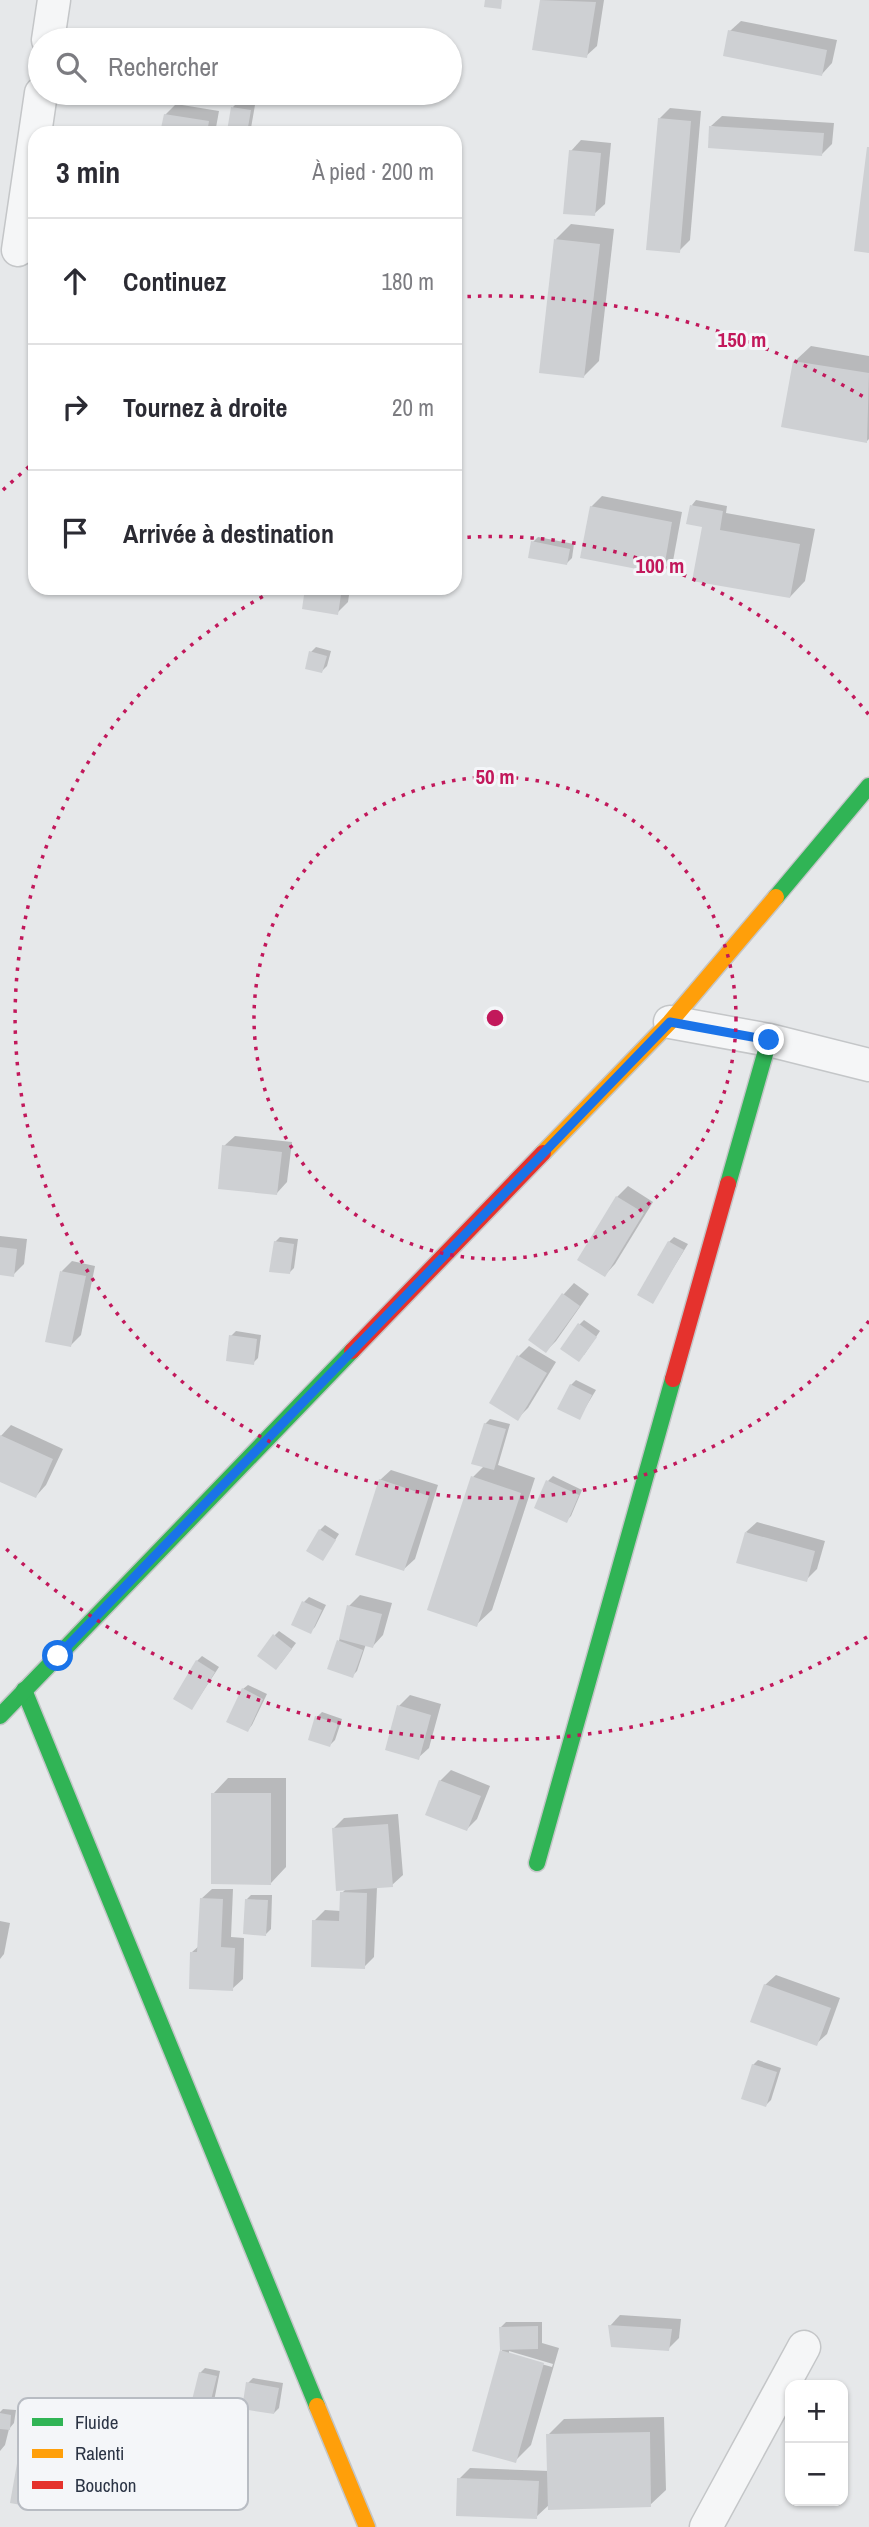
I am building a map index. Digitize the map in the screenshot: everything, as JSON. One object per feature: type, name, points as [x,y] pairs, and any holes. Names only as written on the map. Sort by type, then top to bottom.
[{"type":"street","points":[[50,28],[54,0]]},
{"type":"street","points":[[36,126],[39,105]]},
{"type":"street","points":[[18,250],[28,182]]},
{"type":"street","points":[[0,1716],[670,1022],[869,786]]},
{"type":"street","points":[[670,1022],[769,1040],[869,1065]]},
{"type":"street","points":[[537,1863],[769,1040]]},
{"type":"street","points":[[24,1690],[367,2527]]},
{"type":"street","points":[[706,2527],[804,2347]]},
{"type":"building","points":[[485,0],[502,0],[501,9],[484,7]]},
{"type":"building","points":[[540,0],[596,2],[587,58],[532,50]]},
{"type":"building","points":[[728,30],[827,50],[822,76],[723,56]]},
{"type":"building","points":[[231,107],[251,110],[248,126],[228,126]]},
{"type":"building","points":[[164,114],[209,121],[208,126],[161,126]]},
{"type":"building","points":[[658,118],[691,121],[680,253],[646,250]]},
{"type":"building","points":[[709,126],[824,133],[822,156],[708,148]]},
{"type":"building","points":[[869,147],[869,253],[854,251]]},
{"type":"building","points":[[569,150],[601,153],[595,216],[563,214]]},
{"type":"building","points":[[554,239],[600,244],[584,378],[539,373]]},
{"type":"building","points":[[793,361],[869,373],[867,443],[781,427]]},
{"type":"building","points":[[690,505],[723,511],[720,530],[800,544],[790,598],[692,581],[702,527],[686,524]]},
{"type":"building","points":[[590,506],[672,522],[663,574],[580,558]]},
{"type":"building","points":[[531,541],[570,549],[567,565],[528,558]]},
{"type":"building","points":[[304,595],[341,595],[338,615],[302,609]]},
{"type":"building","points":[[309,651],[327,656],[322,673],[305,669]]},
{"type":"building","points":[[222,1145],[282,1152],[277,1195],[218,1189]]},
{"type":"building","points":[[616,1196],[644,1213],[605,1277],[577,1260]]},
{"type":"building","points":[[274,1241],[294,1244],[290,1274],[269,1272]]},
{"type":"building","points":[[668,1241],[684,1250],[653,1304],[637,1295]]},
{"type":"building","points":[[0,1247],[17,1249],[14,1277],[0,1275]]},
{"type":"building","points":[[60,1271],[86,1276],[71,1347],[45,1342]]},
{"type":"building","points":[[562,1293],[580,1306],[546,1353],[528,1340]]},
{"type":"building","points":[[578,1323],[597,1337],[579,1362],[560,1349]]},
{"type":"building","points":[[229,1335],[257,1339],[254,1365],[226,1361]]},
{"type":"building","points":[[517,1355],[547,1373],[518,1421],[489,1403]]},
{"type":"building","points":[[570,1384],[592,1395],[580,1420],[557,1409]]},
{"type":"building","points":[[484,1423],[506,1429],[494,1470],[471,1464]]},
{"type":"building","points":[[0,1435],[53,1459],[36,1498],[0,1482]]},
{"type":"building","points":[[471,1476],[521,1493],[477,1627],[427,1610]]},
{"type":"building","points":[[379,1479],[429,1496],[404,1571],[355,1555]]},
{"type":"building","points":[[546,1480],[579,1495],[567,1523],[534,1508]]},
{"type":"building","points":[[319,1529],[336,1540],[323,1561],[306,1551]]},
{"type":"building","points":[[745,1532],[815,1551],[807,1582],[736,1563]]},
{"type":"building","points":[[302,1601],[322,1610],[311,1634],[291,1625]]},
{"type":"building","points":[[347,1605],[382,1614],[373,1648],[339,1639]]},
{"type":"building","points":[[273,1634],[292,1649],[276,1670],[257,1656]]},
{"type":"building","points":[[337,1640],[363,1650],[353,1678],[327,1669]]},
{"type":"building","points":[[196,1660],[215,1672],[192,1710],[173,1699]]},
{"type":"building","points":[[242,1688],[263,1699],[248,1732],[226,1722]]},
{"type":"building","points":[[397,1705],[431,1715],[419,1760],[385,1750]]},
{"type":"building","points":[[315,1716],[338,1724],[330,1747],[308,1740]]},
{"type":"building","points":[[439,1780],[481,1796],[467,1831],[425,1815]]},
{"type":"building","points":[[211,1793],[271,1793],[271,1885],[211,1884]]},
{"type":"building","points":[[388,1824],[393,1887],[336,1891],[332,1828]]},
{"type":"building","points":[[340,1892],[367,1893],[365,1969],[311,1967],[312,1920],[339,1921]]},
{"type":"building","points":[[200,1898],[223,1899],[221,1947],[235,1948],[233,1991],[189,1989],[190,1952],[197,1952]]},
{"type":"building","points":[[245,1899],[268,1900],[266,1936],[243,1934]]},
{"type":"building","points":[[764,1984],[831,2008],[817,2046],[750,2022]]},
{"type":"building","points":[[752,2064],[777,2072],[766,2107],[741,2099]]},
{"type":"building","points":[[608,2325],[672,2329],[669,2351],[611,2347]]},
{"type":"building","points":[[538,2326],[538,2349],[500,2350],[499,2327]]},
{"type":"building","points":[[500,2350],[544,2363],[516,2463],[472,2451]]},
{"type":"building","points":[[199,2372],[217,2376],[212,2398],[192,2398]]},
{"type":"building","points":[[246,2382],[279,2388],[274,2414],[248,2410],[248,2398],[244,2398]]},
{"type":"building","points":[[0,2413],[11,2415],[10,2430],[0,2429]]},
{"type":"building","points":[[650,2432],[651,2507],[548,2510],[546,2434]]},
{"type":"building","points":[[18,2458],[18,2504],[10,2503]]},
{"type":"building","points":[[457,2478],[539,2481],[537,2519],[456,2516]]},
{"type":"traffic: fast","points":[[776,897],[869,786]]},
{"type":"traffic: fast","points":[[728,1184],[769,1040]]},
{"type":"traffic: fast","points":[[0,1716],[352,1351]]},
{"type":"traffic: fast","points":[[537,1863],[673,1379]]},
{"type":"traffic: fast","points":[[24,1690],[317,2406]]},
{"type":"traffic: slow","points":[[543,1153],[670,1022],[776,897]]},
{"type":"traffic: slow","points":[[317,2406],[367,2527]]},
{"type":"traffic: jam","points":[[352,1351],[543,1153]]},
{"type":"traffic: jam","points":[[673,1379],[728,1184]]},
{"type":"route","points":[[58,1656],[670,1022],[769,1040]]}]
